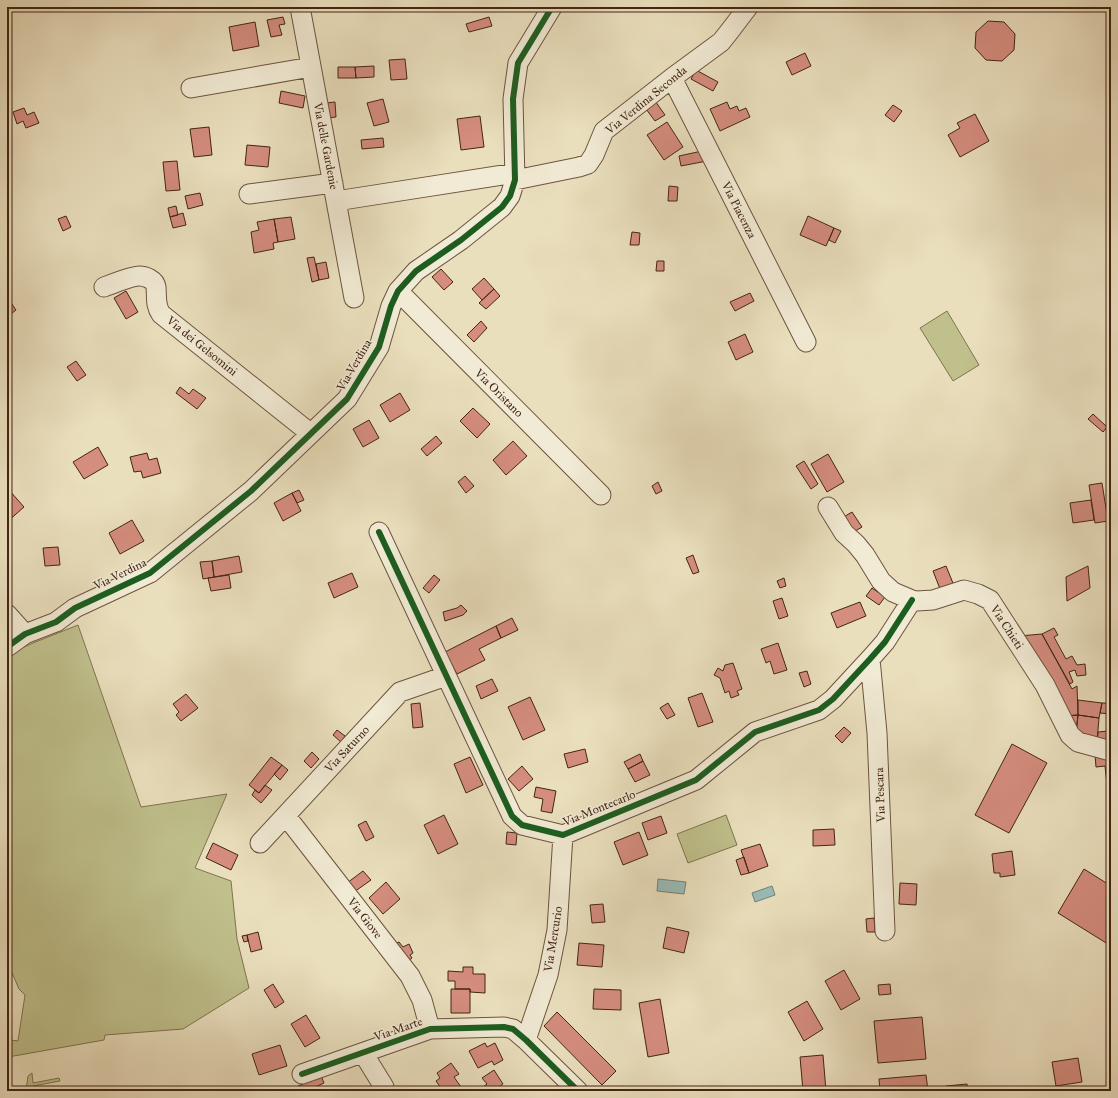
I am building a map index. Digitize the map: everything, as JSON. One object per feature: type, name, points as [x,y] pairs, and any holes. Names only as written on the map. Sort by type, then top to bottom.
[{"type":"street","name":"Via delle Gardenie","points":[[300,7],[335,192],[515,176]]},
{"type":"street","name":"Via Verdina","points":[[7,647],[24,634],[56,622],[75,608],[150,572],[251,491],[347,399],[379,347],[391,306],[398,292],[416,272],[461,240],[502,207],[510,196],[515,176],[513,99],[518,63],[552,7]]},
{"type":"street","name":"Via Verdina Seconda","points":[[515,176],[578,167],[588,164],[594,155],[604,131],[721,42],[748,7]]},
{"type":"street","points":[[191,88],[311,67]]},
{"type":"street","name":"Via Piacenza","points":[[672,78],[806,342]]},
{"type":"street","points":[[249,194],[335,192],[354,298]]},
{"type":"street","name":"Via dei Gelsomini","points":[[104,287],[139,276],[148,278],[154,282],[156,286],[155,300],[161,314],[310,433]]},
{"type":"street","name":"Via Oristano","points":[[398,292],[601,495]]},
{"type":"street","name":"Via Chieti","points":[[828,507],[844,533],[856,544],[865,555],[881,581],[893,592],[917,601],[933,600],[964,590],[978,594],[990,600],[1045,685],[1070,735],[1078,742],[1111,751]]},
{"type":"street","name":"Via Montecarlo","points":[[379,532],[512,816],[522,825],[564,835],[696,780],[755,732],[819,710],[833,699],[885,642],[912,600]]},
{"type":"street","points":[[7,614],[24,634]]},
{"type":"street","name":"Via Pescara","points":[[870,659],[877,733],[885,930]]},
{"type":"street","name":"Via Saturno","points":[[260,843],[400,692],[446,676]]},
{"type":"street","name":"Via Giove","points":[[286,816],[410,976],[422,1000],[430,1029]]},
{"type":"street","name":"Via Mercurio","points":[[526,1040],[548,975],[557,930],[564,835]]},
{"type":"street","name":"Via Marte","points":[[302,1074],[430,1029],[504,1027],[513,1029],[526,1040],[578,1091]]},
{"type":"street","points":[[363,1053],[384,1087]]},
{"type":"green space","points":[[947,311],[979,365],[953,381],[920,328]]},
{"type":"green space","points":[[78,625],[141,807],[227,794],[195,868],[231,881],[237,939],[249,988],[183,1029],[105,1035],[104,1040],[8,1057],[11,1040],[18,1041],[25,995],[19,989],[7,961],[7,661],[17,650]]},
{"type":"green space","points":[[726,815],[737,845],[688,863],[677,834]]},
{"type":"green space","points":[[32,1073],[33,1083],[59,1078],[60,1081],[33,1086],[33,1091],[26,1091],[28,1076]]},
{"type":"water","points":[[658,879],[686,882],[684,894],[657,891]]},
{"type":"water","points":[[772,886],[775,895],[755,902],[752,893]]},
{"type":"building","points":[[283,17],[285,24],[279,25],[282,35],[271,37],[267,20]]},
{"type":"building","points":[[489,17],[492,26],[469,32],[466,24]]},
{"type":"building","points":[[988,21],[1004,22],[1015,34],[1014,50],[1002,61],[986,60],[975,48],[976,32]]},
{"type":"building","points":[[255,22],[259,46],[233,51],[229,27]]},
{"type":"building","points":[[805,53],[811,66],[792,75],[786,62]]},
{"type":"building","points":[[405,59],[407,79],[391,80],[389,60]]},
{"type":"building","points":[[374,66],[374,77],[356,78],[355,67]]},
{"type":"building","points":[[338,67],[355,67],[356,78],[338,78]]},
{"type":"building","points":[[696,70],[718,82],[713,91],[691,79]]},
{"type":"building","points":[[281,91],[305,96],[303,108],[279,103]]},
{"type":"building","points":[[653,98],[665,115],[655,121],[643,105]]},
{"type":"building","points":[[383,99],[389,122],[374,126],[367,103]]},
{"type":"building","points":[[335,102],[336,117],[327,118],[326,103]]},
{"type":"building","points":[[727,102],[730,109],[737,106],[739,111],[746,108],[750,117],[720,131],[710,109]]},
{"type":"building","points":[[893,105],[902,111],[894,122],[885,115]]},
{"type":"building","points":[[24,108],[27,115],[34,112],[39,123],[26,128],[23,121],[17,124],[13,112]]},
{"type":"building","points":[[975,114],[989,141],[960,157],[948,135],[960,128],[957,123]]},
{"type":"building","points":[[480,116],[484,147],[461,150],[457,119]]},
{"type":"building","points":[[667,122],[683,147],[664,160],[647,135]]},
{"type":"building","points":[[209,127],[212,155],[194,157],[190,129]]},
{"type":"building","points":[[383,138],[384,147],[362,149],[361,140]]},
{"type":"building","points":[[247,145],[270,147],[268,167],[245,165]]},
{"type":"building","points":[[702,151],[707,161],[681,166],[679,156]]},
{"type":"building","points":[[177,161],[180,190],[166,191],[163,162]]},
{"type":"building","points":[[669,186],[678,187],[677,201],[668,201]]},
{"type":"building","points":[[200,193],[203,205],[188,209],[185,196]]},
{"type":"building","points":[[176,206],[178,215],[170,217],[168,208]]},
{"type":"building","points":[[183,213],[186,225],[173,228],[170,217]]},
{"type":"building","points":[[66,216],[71,227],[63,231],[58,219]]},
{"type":"building","points":[[808,216],[834,228],[826,246],[800,235]]},
{"type":"building","points":[[291,217],[295,239],[278,242],[274,219]]},
{"type":"building","points":[[274,219],[278,242],[273,243],[274,249],[254,253],[251,232],[259,230],[257,222]]},
{"type":"building","points":[[834,228],[841,231],[835,243],[829,240]]},
{"type":"building","points":[[632,232],[640,233],[639,245],[630,245]]},
{"type":"building","points":[[314,257],[319,280],[312,282],[307,258]]},
{"type":"building","points":[[657,261],[664,261],[664,271],[656,271]]},
{"type":"building","points":[[326,262],[329,278],[319,280],[316,264]]},
{"type":"building","points":[[441,269],[453,282],[444,290],[432,277]]},
{"type":"building","points":[[484,278],[494,289],[482,300],[472,289]]},
{"type":"building","points":[[494,289],[500,296],[486,309],[479,303]]},
{"type":"building","points":[[126,291],[138,312],[126,319],[114,298]]},
{"type":"building","points":[[750,293],[754,301],[735,311],[730,302]]},
{"type":"building","points":[[7,297],[16,310],[7,317]]},
{"type":"building","points":[[481,321],[487,328],[474,342],[467,335]]},
{"type":"building","points":[[745,334],[753,352],[736,360],[728,342]]},
{"type":"building","points":[[76,361],[86,375],[77,381],[67,367]]},
{"type":"building","points":[[180,387],[189,394],[193,389],[206,398],[197,409],[176,393]]},
{"type":"building","points":[[400,393],[410,410],[390,422],[380,405]]},
{"type":"building","points":[[473,408],[490,424],[477,438],[460,421]]},
{"type":"building","points":[[1093,414],[1107,427],[1103,432],[1088,419]]},
{"type":"building","points":[[369,420],[379,438],[363,447],[353,429]]},
{"type":"building","points":[[436,436],[442,443],[427,456],[421,449]]},
{"type":"building","points":[[513,441],[527,456],[506,475],[493,460]]},
{"type":"building","points":[[98,447],[108,465],[84,479],[73,462]]},
{"type":"building","points":[[147,453],[149,460],[157,458],[161,473],[143,478],[141,471],[134,472],[130,457]]},
{"type":"building","points":[[828,454],[844,482],[827,492],[811,464]]},
{"type":"building","points":[[804,461],[818,484],[811,489],[796,466]]},
{"type":"building","points":[[465,476],[474,486],[466,493],[458,482]]},
{"type":"building","points":[[658,482],[662,491],[656,494],[652,486]]},
{"type":"building","points":[[1102,483],[1108,521],[1095,523],[1089,485]]},
{"type":"building","points":[[9,490],[24,507],[7,522],[7,492]]},
{"type":"building","points":[[299,490],[304,500],[297,503],[292,493]]},
{"type":"building","points":[[292,493],[301,511],[283,521],[274,503]]},
{"type":"building","points":[[1091,500],[1094,520],[1073,523],[1070,503]]},
{"type":"building","points":[[852,512],[862,527],[852,533],[842,518]]},
{"type":"building","points":[[132,520],[144,541],[120,554],[109,533]]},
{"type":"building","points":[[58,547],[60,565],[45,566],[43,548]]},
{"type":"building","points":[[693,555],[699,572],[693,574],[686,558]]},
{"type":"building","points":[[239,556],[242,572],[214,577],[212,561]]},
{"type":"building","points":[[212,561],[214,577],[203,579],[200,562]]},
{"type":"building","points":[[946,566],[955,588],[942,594],[933,571]]},
{"type":"building","points":[[1088,566],[1090,588],[1067,601],[1066,577]]},
{"type":"building","points":[[352,573],[358,587],[334,598],[328,583]]},
{"type":"building","points":[[229,575],[231,588],[211,591],[208,578]]},
{"type":"building","points":[[434,575],[440,580],[429,593],[423,588]]},
{"type":"building","points":[[784,578],[786,586],[780,588],[777,581]]},
{"type":"building","points":[[872,588],[885,597],[879,605],[866,596]]},
{"type":"building","points":[[782,598],[788,616],[779,619],[773,601]]},
{"type":"building","points":[[860,602],[866,616],[837,628],[831,613]]},
{"type":"building","points":[[461,605],[467,611],[463,615],[445,621],[443,612],[457,608]]},
{"type":"building","points":[[512,618],[518,630],[501,638],[496,626]]},
{"type":"building","points":[[496,626],[501,638],[479,649],[485,660],[457,674],[445,652]]},
{"type":"building","points":[[1054,628],[1058,635],[1054,637],[1066,659],[1072,656],[1077,665],[1085,664],[1086,675],[1077,676],[1075,670],[1069,672],[1073,682],[1070,684],[1042,634]]},
{"type":"building","points":[[1042,634],[1072,689],[1077,686],[1078,715],[1065,716],[1019,636]]},
{"type":"building","points":[[778,643],[787,670],[774,674],[770,661],[766,663],[761,649]]},
{"type":"building","points":[[733,663],[742,689],[737,691],[739,695],[731,698],[729,691],[725,693],[720,678],[714,675],[718,668],[723,671],[725,665]]},
{"type":"building","points":[[807,671],[811,684],[804,687],[799,673]]},
{"type":"building","points":[[492,679],[498,691],[481,699],[476,686]]},
{"type":"building","points":[[702,693],[713,722],[698,727],[688,698]]},
{"type":"building","points":[[186,694],[198,708],[181,721],[176,715],[179,712],[173,704]]},
{"type":"building","points":[[530,697],[545,730],[523,740],[508,707]]},
{"type":"building","points":[[1078,700],[1102,703],[1099,718],[1078,715]]},
{"type":"building","points":[[420,703],[423,727],[413,728],[411,704]]},
{"type":"building","points":[[668,703],[675,715],[667,719],[660,708]]},
{"type":"building","points":[[1102,703],[1111,703],[1111,714],[1100,713]]},
{"type":"building","points":[[1078,715],[1076,734],[1065,716]]},
{"type":"building","points":[[1078,715],[1099,718],[1097,742],[1076,734]]},
{"type":"building","points":[[844,727],[851,733],[842,743],[835,736]]},
{"type":"building","points":[[337,730],[345,736],[341,742],[333,735]]},
{"type":"building","points":[[1111,731],[1111,746],[1097,742],[1098,732]]},
{"type":"building","points":[[1012,744],[1047,763],[1009,833],[975,815]]},
{"type":"building","points":[[585,749],[588,762],[568,768],[564,754]]},
{"type":"building","points":[[312,752],[319,759],[311,768],[304,761]]},
{"type":"building","points":[[640,754],[643,761],[628,769],[624,762]]},
{"type":"building","points":[[1095,755],[1111,755],[1111,802],[1109,802],[1105,766],[1096,767]]},
{"type":"building","points":[[271,757],[282,765],[259,793],[249,785]]},
{"type":"building","points":[[470,757],[483,785],[466,793],[454,764]]},
{"type":"building","points":[[643,761],[650,775],[635,782],[628,769]]},
{"type":"building","points":[[282,765],[288,770],[280,780],[274,774]]},
{"type":"building","points":[[522,766],[533,779],[519,791],[508,779]]},
{"type":"building","points":[[265,785],[272,790],[261,803],[252,795],[255,790],[259,793]]},
{"type":"building","points":[[536,787],[556,791],[552,813],[541,811],[543,799],[534,797]]},
{"type":"building","points":[[444,815],[458,844],[438,854],[424,825]]},
{"type":"building","points":[[661,816],[667,833],[648,840],[642,823]]},
{"type":"building","points":[[366,821],[374,837],[366,841],[358,825]]},
{"type":"building","points":[[834,829],[835,845],[813,846],[813,830]]},
{"type":"building","points":[[507,832],[517,833],[516,845],[506,844]]},
{"type":"building","points":[[639,832],[648,855],[623,865],[614,842]]},
{"type":"building","points":[[213,843],[238,855],[231,870],[206,858]]},
{"type":"building","points":[[760,844],[768,866],[749,873],[741,850]]},
{"type":"building","points":[[1012,851],[1015,875],[1000,877],[1000,873],[994,873],[992,854]]},
{"type":"building","points":[[744,857],[749,873],[741,875],[736,860]]},
{"type":"building","points":[[1084,869],[1111,886],[1111,946],[1058,913]]},
{"type":"building","points":[[363,871],[371,880],[354,892],[347,883]]},
{"type":"building","points":[[386,882],[400,899],[383,914],[369,898]]},
{"type":"building","points":[[900,883],[917,884],[916,905],[899,904]]},
{"type":"building","points":[[603,904],[605,922],[592,923],[590,905]]},
{"type":"building","points":[[874,918],[875,932],[867,932],[866,919]]},
{"type":"building","points":[[667,927],[689,932],[684,953],[663,948]]},
{"type":"building","points":[[258,932],[262,949],[251,952],[247,935]]},
{"type":"building","points":[[247,935],[248,941],[244,942],[242,936]]},
{"type":"building","points":[[399,942],[403,947],[409,944],[413,953],[410,955],[412,958],[406,963],[392,945]]},
{"type":"building","points":[[579,943],[604,945],[602,967],[577,965]]},
{"type":"building","points":[[463,967],[473,967],[473,974],[485,974],[485,993],[470,992],[470,989],[455,989],[455,981],[448,981],[448,971],[463,972]]},
{"type":"building","points":[[844,970],[860,999],[841,1010],[825,981]]},
{"type":"building","points":[[273,984],[284,1002],[275,1008],[264,990]]},
{"type":"building","points":[[890,984],[891,994],[879,995],[878,985]]},
{"type":"building","points":[[451,989],[470,989],[470,1013],[451,1013]]},
{"type":"building","points":[[594,989],[621,990],[621,1010],[593,1009]]},
{"type":"building","points":[[660,999],[669,1053],[648,1057],[639,1003]]},
{"type":"building","points":[[807,1001],[823,1029],[804,1041],[788,1012]]},
{"type":"building","points":[[557,1012],[616,1071],[602,1085],[544,1026]]},
{"type":"building","points":[[306,1015],[320,1038],[305,1047],[291,1024]]},
{"type":"building","points":[[922,1017],[926,1059],[878,1063],[874,1021]]},
{"type":"building","points":[[485,1043],[487,1047],[495,1043],[503,1060],[494,1065],[492,1061],[478,1068],[469,1051]]},
{"type":"building","points":[[280,1045],[287,1066],[259,1075],[252,1054]]},
{"type":"building","points":[[823,1055],[826,1091],[803,1091],[800,1057]]},
{"type":"building","points":[[1078,1058],[1082,1082],[1056,1086],[1052,1062]]},
{"type":"building","points":[[451,1063],[459,1074],[454,1077],[463,1090],[467,1087],[469,1091],[443,1091],[436,1081],[440,1078],[437,1073]]},
{"type":"building","points":[[494,1070],[503,1084],[493,1091],[482,1091],[480,1089],[487,1084],[482,1078]]},
{"type":"building","points":[[926,1075],[928,1091],[880,1091],[879,1079]]},
{"type":"building","points":[[321,1076],[324,1083],[309,1091],[300,1091],[298,1086]]},
{"type":"building","points":[[967,1084],[968,1091],[946,1091],[946,1086]]},
{"type":"cycle path","points":[[7,647],[25,634],[56,622],[75,608],[150,573],[251,491],[347,399],[379,347],[391,306],[398,291],[416,271],[461,240],[502,207],[510,196],[515,180],[513,99],[518,63],[552,7]]},
{"type":"cycle path","points":[[379,532],[512,816],[522,825],[563,835],[696,780],[755,732],[819,710],[833,699],[885,642],[912,600]]},
{"type":"cycle path","points":[[302,1074],[430,1029],[504,1027],[513,1029],[526,1040],[578,1091]]}]
